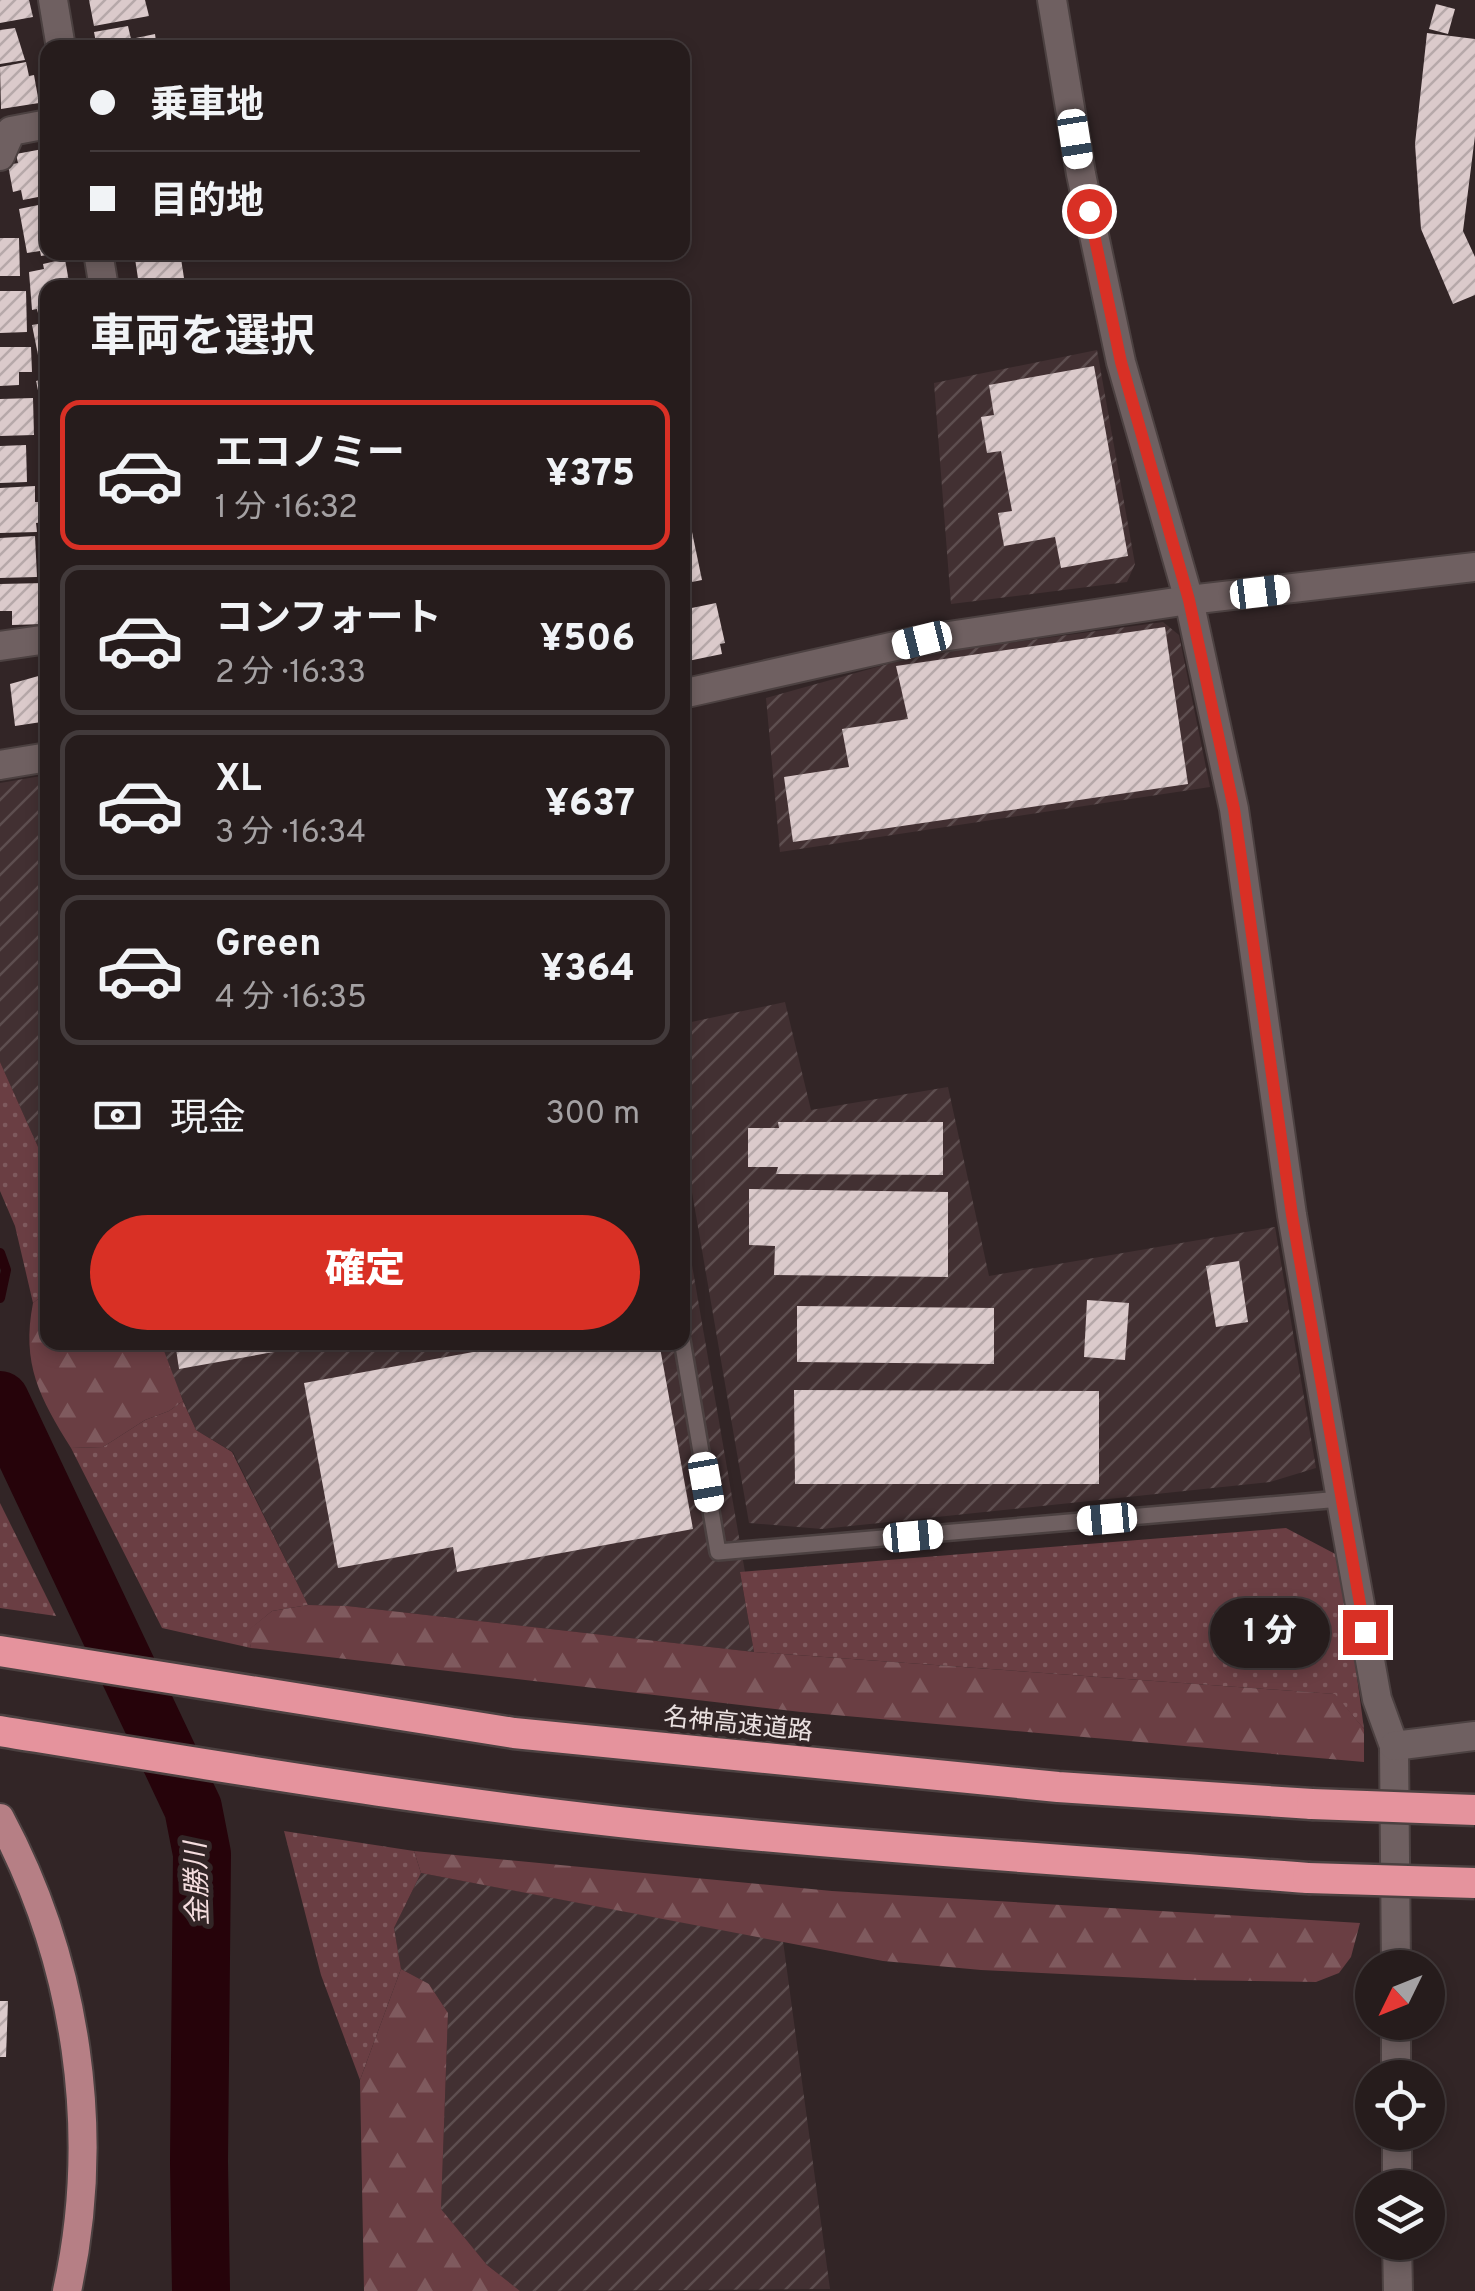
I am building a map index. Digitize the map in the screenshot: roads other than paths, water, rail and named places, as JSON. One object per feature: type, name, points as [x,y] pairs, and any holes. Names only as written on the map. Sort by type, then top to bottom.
[{"type":"highway","name":"名神高速道路","points":[[0,1651],[514,1733],[1058,1787],[1475,1810]]},
{"type":"highway","points":[[0,1731],[502,1808],[719,1832],[1308,1878],[1475,1883]]},
{"type":"main road","points":[[2,1827],[47,1924],[72,2021],[84,2112],[77,2247],[67,2291]]},
{"type":"street","points":[[53,0],[60,40]]},
{"type":"street","points":[[1052,0],[1081,174],[1121,362],[1189,600],[1234,809],[1292,1215],[1340,1499],[1377,1699],[1394,1746],[1396,1950]]},
{"type":"street","points":[[0,156],[11,131],[40,126]]},
{"type":"street","points":[[690,692],[922,640],[1189,600],[1475,566]]},
{"type":"street","points":[[0,646],[40,640]]},
{"type":"street","points":[[0,766],[40,758]]},
{"type":"street","points":[[1394,1746],[1475,1736]]},
{"type":"street","points":[[1398,2260],[1398,2291]]},
{"type":"lane","points":[[684,1350],[718,1552],[1340,1499]]},
{"type":"waterway","points":[[0,1253],[6,1270],[0,1298]]},
{"type":"waterway","name":"金勝川","points":[[0,1400],[193,1808],[202,1854],[201,2291]]}]
